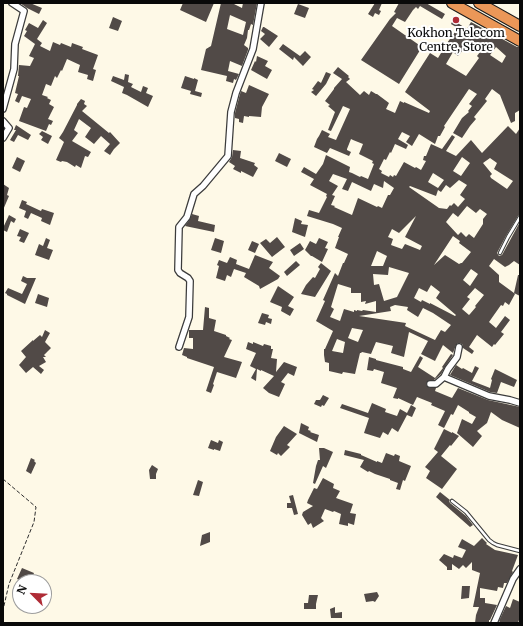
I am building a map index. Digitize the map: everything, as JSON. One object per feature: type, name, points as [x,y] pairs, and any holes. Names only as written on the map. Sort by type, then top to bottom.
[{"type":"highway","points":[[452,3],[520,41]]},
{"type":"highway","points":[[479,3],[520,26]]},
{"type":"street","points":[[3,110],[14,69],[15,44],[24,11],[12,3]]},
{"type":"street","points":[[179,347],[189,317],[190,281],[178,270],[179,227],[187,217],[194,194],[203,186],[228,156],[231,112],[236,93],[253,49],[261,3]]},
{"type":"street","points":[[3,121],[9,128],[3,138]]},
{"type":"street","points":[[430,384],[436,384],[444,377],[456,359],[459,347]]},
{"type":"street","points":[[444,377],[489,396],[520,403]]},
{"type":"street","points":[[494,623],[513,579],[520,569]]},
{"type":"lane","points":[[500,253],[520,217]]},
{"type":"lane","points":[[452,501],[466,512],[493,543],[520,551]]},
{"type":"path","points":[[3,478],[36,507],[34,522],[9,584],[3,610]]},
{"type":"building","points":[[20,3],[30,3],[42,8],[39,14]]},
{"type":"building","points":[[183,3],[214,3],[206,22],[180,10]]},
{"type":"building","points":[[221,3],[232,3],[242,8],[243,3],[257,3],[253,25],[251,24],[248,30],[244,45],[248,48],[248,50],[242,66],[230,61],[228,71],[239,74],[236,80],[234,79],[233,83],[226,81],[227,76],[201,70],[206,49],[211,46]],"holes":[[[230,15],[246,22],[243,35],[227,29]]]},
{"type":"building","points":[[375,3],[382,3],[379,10],[381,11],[379,15],[375,13],[373,17],[368,14]]},
{"type":"building","points":[[399,3],[426,3],[445,14],[442,19],[420,6],[418,9],[416,7],[413,10],[405,22],[397,18],[392,26],[422,47],[399,84],[361,60],[390,19],[396,13],[394,12]]},
{"type":"building","points":[[298,4],[309,8],[305,18],[294,14]]},
{"type":"building","points":[[113,17],[122,21],[118,31],[109,28]]},
{"type":"building","points":[[43,20],[47,23],[37,39],[42,43],[40,46],[50,51],[53,42],[71,47],[72,43],[83,47],[82,49],[98,55],[93,69],[96,70],[93,81],[87,79],[88,75],[78,72],[80,65],[67,59],[62,71],[61,70],[57,78],[55,76],[51,86],[46,84],[42,95],[51,100],[49,104],[54,107],[48,119],[53,121],[51,125],[49,124],[46,131],[19,121],[24,107],[27,108],[31,99],[22,96],[19,103],[15,101],[18,94],[15,93],[19,76],[19,65],[30,66],[34,58],[29,56],[35,44],[24,36],[27,31],[25,30],[29,23],[38,28]]},
{"type":"building","points":[[453,20],[467,29],[471,22],[517,47],[520,47],[520,110],[515,113],[515,121],[511,123],[500,95],[492,89],[485,99],[487,101],[474,117],[476,119],[462,138],[453,133],[462,118],[469,112],[468,111],[472,106],[469,104],[477,94],[469,89],[444,126],[445,127],[440,136],[438,136],[435,144],[419,134],[412,146],[406,142],[410,136],[402,132],[398,139],[408,145],[406,149],[395,144],[391,153],[390,152],[386,160],[384,159],[379,169],[382,171],[381,173],[389,177],[390,175],[393,177],[394,175],[396,176],[404,162],[421,170],[426,161],[423,160],[424,156],[426,156],[431,144],[442,149],[452,135],[455,137],[446,151],[456,156],[471,140],[482,153],[508,126],[516,134],[520,128],[520,214],[497,253],[499,256],[502,255],[520,222],[520,265],[514,261],[505,267],[494,259],[489,266],[499,275],[499,282],[515,294],[509,305],[505,302],[503,306],[501,305],[489,322],[496,328],[505,316],[510,320],[501,332],[504,334],[492,347],[477,335],[469,347],[474,351],[472,354],[463,348],[463,345],[460,343],[456,345],[453,353],[443,345],[435,361],[421,354],[428,341],[409,332],[404,357],[391,353],[393,346],[376,342],[371,354],[360,353],[355,374],[343,372],[342,374],[329,371],[329,363],[325,362],[324,349],[333,331],[316,321],[325,301],[323,300],[335,273],[338,276],[348,254],[335,248],[342,228],[307,216],[309,210],[319,213],[327,194],[310,185],[314,179],[301,172],[304,167],[316,174],[323,164],[326,155],[350,167],[349,172],[368,179],[374,164],[372,163],[373,161],[359,154],[363,144],[351,139],[347,149],[351,152],[349,156],[330,148],[327,153],[314,147],[322,130],[330,134],[328,137],[336,140],[350,109],[343,106],[331,131],[328,130],[335,112],[325,101],[342,79],[333,73],[338,67],[349,76],[348,77],[350,79],[346,82],[360,95],[364,91],[369,95],[371,91],[377,94],[389,103],[386,109],[395,113],[400,101],[429,113],[430,111],[405,92],[430,53],[438,58],[458,28],[451,24]],"holes":[[[471,46],[480,52],[477,56],[479,58],[466,76],[446,64],[453,52],[458,56],[463,50],[466,52]],[[496,47],[506,56],[502,63],[490,55]],[[462,157],[470,163],[461,176],[453,171]],[[490,158],[497,163],[494,169],[513,181],[507,189],[490,176],[492,174],[483,163]],[[433,173],[444,180],[438,188],[428,182]],[[333,174],[347,179],[342,189],[348,191],[352,182],[371,191],[374,184],[383,188],[384,181],[394,188],[390,195],[388,195],[382,208],[358,198],[352,215],[331,205],[335,196],[332,195],[338,186],[329,181]],[[459,180],[467,185],[460,195],[465,199],[458,207],[454,203],[447,209],[439,208],[409,187],[410,186],[436,196],[438,190],[441,192],[446,185],[450,188]],[[467,206],[476,213],[480,209],[487,214],[483,219],[483,224],[474,238],[469,234],[466,237],[461,232],[458,235],[446,222],[453,213],[458,217]],[[416,216],[405,237],[422,246],[420,250],[405,244],[402,249],[391,245],[393,239],[388,237],[392,229],[399,233]],[[453,236],[460,241],[459,243],[471,252],[462,263],[459,264],[445,255],[434,265]],[[377,251],[387,256],[383,266],[371,266]],[[389,267],[409,273],[397,297],[384,301],[379,284],[374,285],[373,274],[388,275]],[[471,269],[478,274],[470,286],[463,280]],[[338,284],[351,288],[351,293],[361,293],[361,302],[366,301],[365,304],[376,301],[376,312],[363,310],[354,310],[354,312],[344,309],[340,321],[330,317],[334,309],[331,307]],[[431,285],[440,292],[436,298],[456,315],[455,316],[430,303],[422,300],[421,302],[414,298],[419,288],[427,292]],[[475,288],[484,295],[469,315],[462,309],[470,299],[467,297]],[[395,305],[408,307],[407,310],[418,317],[423,308],[451,325],[445,332],[441,330],[435,340],[405,326],[406,323],[359,316],[391,311],[390,307]],[[352,328],[363,330],[358,342],[348,338]],[[337,339],[345,342],[343,353],[332,351]]]},
{"type":"building","points":[[263,27],[278,36],[269,47],[260,39],[265,34],[261,31]]},
{"type":"building","points":[[283,44],[300,56],[305,51],[311,57],[303,66],[294,57],[293,60],[279,49]]},
{"type":"building","points":[[257,56],[268,61],[265,66],[272,70],[267,79],[251,70],[255,61],[256,62]]},
{"type":"building","points":[[326,72],[331,74],[326,84],[316,96],[311,92],[314,90],[312,89],[318,81],[321,83]]},
{"type":"building","points":[[125,74],[129,75],[128,82],[133,84],[131,87],[141,92],[143,86],[148,88],[146,93],[153,96],[148,107],[122,93],[124,87],[111,81],[113,76],[124,80]]},
{"type":"building","points":[[185,76],[198,80],[195,91],[202,93],[201,97],[190,94],[191,91],[181,88]]},
{"type":"building","points":[[249,85],[269,94],[262,107],[261,117],[244,116],[243,123],[239,122],[239,119],[235,118],[235,113],[241,91],[246,93]]},
{"type":"building","points":[[81,99],[85,101],[84,104],[87,106],[82,111],[109,133],[110,132],[120,143],[110,155],[104,151],[110,144],[101,136],[94,144],[85,137],[91,128],[79,119],[74,130],[78,133],[72,141],[91,152],[88,157],[85,156],[81,168],[76,165],[75,167],[67,162],[56,160],[64,142],[59,138]]},
{"type":"building","points":[[16,125],[31,135],[28,140],[18,135],[14,142],[10,140],[16,130],[14,130]]},
{"type":"building","points":[[42,131],[52,136],[48,144],[41,140],[43,137],[39,134]]},
{"type":"building","points":[[233,150],[241,151],[240,158],[255,163],[254,165],[258,168],[253,177],[233,169],[235,166],[229,162],[232,157]]},
{"type":"building","points":[[279,153],[291,159],[287,167],[275,161]]},
{"type":"building","points":[[17,157],[25,161],[20,172],[12,168]]},
{"type":"building","points":[[3,184],[9,188],[7,195],[9,196],[3,210]]},
{"type":"building","points":[[22,200],[27,202],[26,204],[41,211],[42,209],[54,213],[50,225],[41,221],[42,218],[31,213],[28,219],[24,217],[26,211],[19,208]]},
{"type":"building","points":[[192,214],[199,216],[198,221],[215,225],[214,232],[185,226]]},
{"type":"building","points":[[9,215],[16,219],[14,223],[11,221],[7,232],[3,230],[3,228]]},
{"type":"building","points":[[295,218],[302,221],[301,224],[308,225],[305,237],[292,232]]},
{"type":"building","points":[[20,229],[29,233],[24,243],[19,241],[21,237],[17,236]]},
{"type":"building","points":[[277,237],[285,247],[272,257],[260,243],[266,239],[270,243]]},
{"type":"building","points":[[46,238],[50,240],[47,248],[53,250],[49,260],[35,255],[39,244],[43,246]]},
{"type":"building","points":[[215,238],[224,241],[221,253],[211,250]]},
{"type":"building","points":[[319,238],[328,242],[325,248],[328,249],[322,262],[311,256],[305,250],[310,241],[316,244]]},
{"type":"building","points":[[252,241],[259,244],[255,253],[248,250]]},
{"type":"building","points":[[300,243],[304,249],[294,256],[290,250]]},
{"type":"building","points":[[255,255],[273,262],[269,268],[280,276],[278,279],[260,289],[259,286],[244,277],[246,273],[234,269],[231,277],[227,275],[225,281],[216,278],[219,260],[227,263],[230,257],[237,260],[236,264],[249,269]]},
{"type":"building","points":[[296,261],[300,265],[287,276],[284,272]]},
{"type":"building","points":[[321,263],[331,271],[315,297],[301,294],[313,277],[315,278],[320,269],[318,267]]},
{"type":"building","points":[[518,275],[520,275],[520,296],[514,293]]},
{"type":"building","points":[[23,276],[27,278],[36,278],[25,304],[5,293],[8,288],[22,294],[27,284],[21,281]]},
{"type":"building","points":[[278,286],[294,297],[288,306],[294,309],[290,316],[281,311],[282,307],[270,302]]},
{"type":"building","points":[[38,294],[49,298],[47,307],[35,303]]},
{"type":"building","points":[[205,307],[209,308],[209,318],[216,320],[214,331],[226,335],[232,340],[224,357],[242,362],[236,378],[217,372],[211,393],[206,391],[214,367],[182,355],[184,348],[193,349],[193,338],[189,338],[189,330],[203,330]]},
{"type":"building","points":[[262,313],[269,315],[268,318],[272,319],[271,324],[266,322],[265,325],[258,323]]},
{"type":"building","points":[[45,330],[50,333],[45,342],[51,348],[44,355],[46,357],[43,357],[46,362],[39,366],[44,370],[41,374],[33,367],[26,373],[19,365],[26,357],[21,351],[40,335],[42,337]]},
{"type":"building","points":[[248,342],[253,344],[253,342],[263,346],[264,344],[271,346],[271,349],[273,349],[271,358],[277,359],[276,372],[284,362],[297,367],[294,376],[288,373],[281,382],[285,384],[279,397],[269,393],[263,388],[274,376],[257,369],[256,381],[251,378],[256,369],[250,366],[256,353],[246,349]]},
{"type":"building","points":[[451,354],[453,355],[441,374],[434,380],[428,381],[426,384],[427,386],[430,388],[436,388],[435,391],[452,398],[458,388],[488,400],[520,407],[520,428],[502,420],[491,412],[487,423],[477,431],[482,436],[473,447],[457,433],[462,419],[472,424],[476,417],[458,405],[453,415],[451,414],[444,428],[438,425],[445,411],[431,405],[432,403],[417,397],[413,405],[398,398],[393,398],[397,388],[381,383],[384,372],[374,369],[373,371],[367,370],[369,357],[403,367],[403,369],[411,372],[420,356],[423,358],[418,367],[435,378]]},
{"type":"building","points":[[456,365],[472,373],[475,366],[479,368],[472,381],[490,388],[491,379],[495,369],[517,380],[514,387],[501,382],[497,393],[490,392],[450,375]]},
{"type":"building","points":[[323,395],[329,398],[324,406],[322,405],[321,407],[314,404],[316,400],[320,400]]},
{"type":"building","points":[[372,403],[386,409],[385,412],[397,416],[400,409],[407,413],[411,405],[416,408],[412,417],[407,415],[398,432],[392,428],[388,435],[383,432],[380,438],[364,433],[369,418],[340,408],[342,404],[368,413]]},
{"type":"building","points":[[301,423],[309,427],[308,430],[311,431],[310,432],[319,435],[317,442],[299,433]]},
{"type":"building","points":[[284,426],[297,434],[287,445],[290,447],[281,456],[278,453],[277,455],[270,451],[276,437]]},
{"type":"building","points":[[444,429],[459,436],[441,456],[457,469],[442,489],[426,478],[430,471],[425,467],[438,452],[434,449]]},
{"type":"building","points":[[211,440],[218,443],[219,440],[223,442],[220,451],[208,448]]},
{"type":"building","points":[[319,448],[324,448],[333,452],[326,468],[323,466],[315,484],[313,483],[316,466],[318,460],[320,460]]},
{"type":"building","points":[[345,450],[361,454],[382,463],[386,453],[394,456],[395,454],[400,456],[399,461],[411,466],[405,481],[403,480],[400,490],[396,489],[398,483],[369,471],[368,472],[360,467],[364,460],[344,455]]},
{"type":"building","points":[[31,458],[35,460],[34,461],[36,463],[31,474],[26,471]]},
{"type":"building","points":[[152,465],[158,469],[156,479],[150,479],[149,470]]},
{"type":"building","points":[[323,478],[334,484],[333,488],[340,491],[336,498],[353,504],[350,513],[356,514],[354,525],[348,523],[348,526],[339,524],[341,514],[325,509],[321,518],[324,521],[313,528],[311,523],[308,525],[302,515],[303,512],[313,506],[307,503],[308,500],[314,488],[317,489]]},
{"type":"building","points":[[198,480],[203,482],[199,496],[193,495]]},
{"type":"building","points":[[440,492],[450,500],[450,503],[466,516],[473,525],[470,527],[436,497]]},
{"type":"building","points":[[293,495],[298,514],[294,515],[292,508],[287,508],[287,503],[291,503],[289,496]]},
{"type":"building","points":[[210,532],[210,542],[200,546],[202,535]]},
{"type":"building","points":[[482,538],[487,543],[486,544],[495,550],[518,555],[512,571],[513,572],[507,583],[504,583],[503,588],[498,587],[497,591],[480,588],[480,598],[485,598],[485,603],[497,605],[489,620],[489,623],[475,623],[479,607],[473,607],[480,573],[472,570],[472,562],[466,568],[463,565],[459,569],[452,564],[452,570],[447,570],[447,567],[439,560],[444,554],[453,558],[454,555],[462,558],[466,550],[458,547],[462,539],[474,546]]},
{"type":"building","points":[[22,568],[34,573],[34,574],[19,574]]},
{"type":"building","points":[[462,586],[470,586],[469,598],[461,599]]},
{"type":"building","points":[[377,592],[379,596],[375,602],[366,602],[364,594]]},
{"type":"building","points":[[309,595],[318,595],[316,609],[304,609],[304,603],[308,603]]},
{"type":"building","points":[[513,599],[520,602],[520,617],[518,623],[500,623],[499,621],[506,606],[510,608]]},
{"type":"building","points":[[335,607],[335,613],[342,612],[342,618],[331,618],[330,609]]},
{"type":"place","name":"Kokhon Telecom Centre, Store","points":[[456,20]]}]
